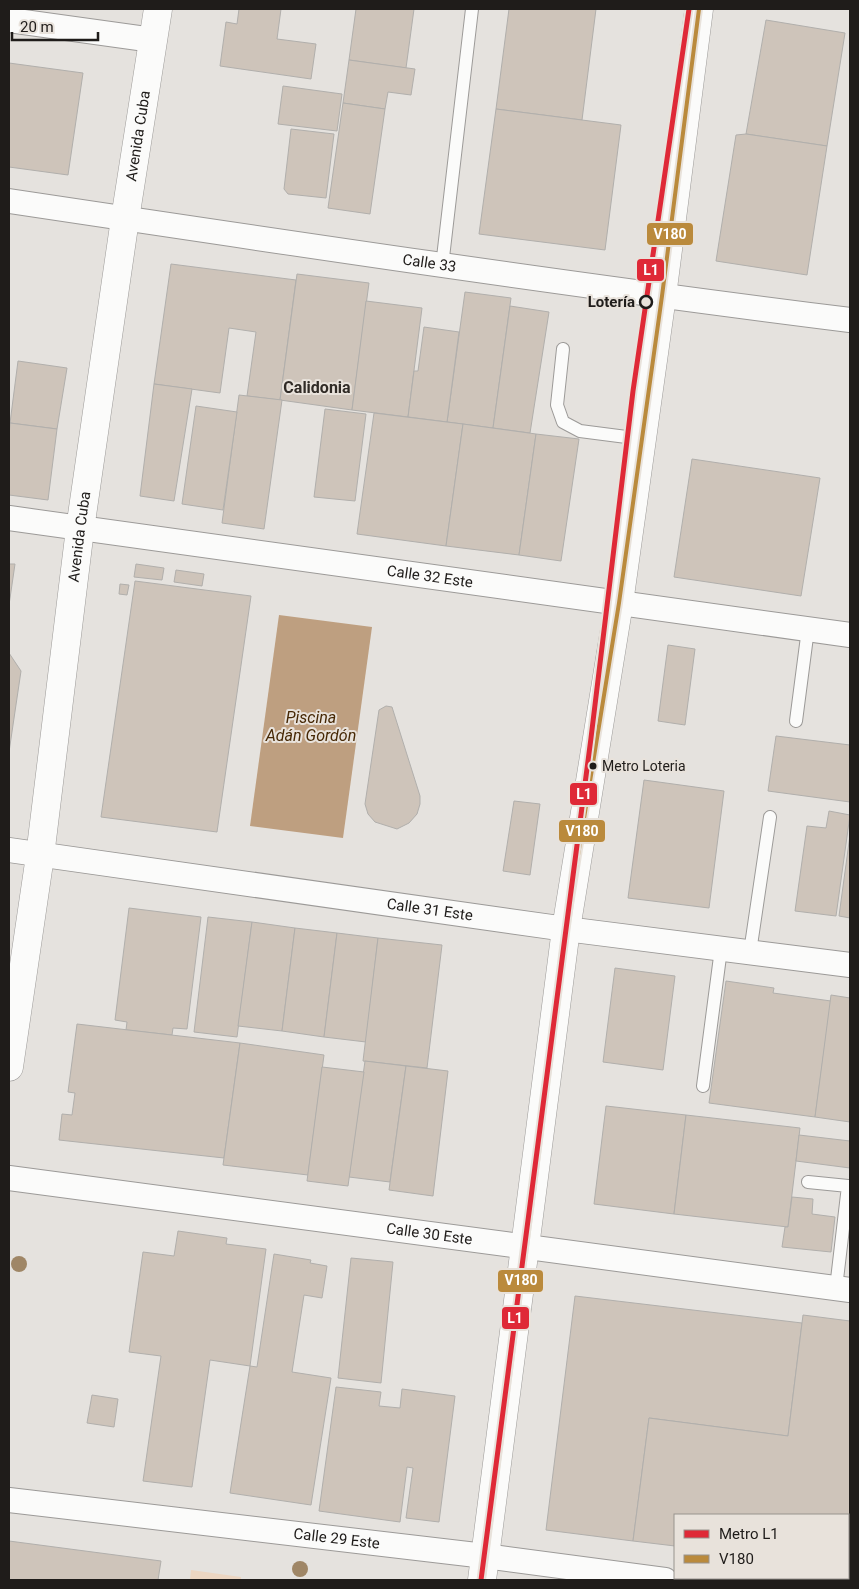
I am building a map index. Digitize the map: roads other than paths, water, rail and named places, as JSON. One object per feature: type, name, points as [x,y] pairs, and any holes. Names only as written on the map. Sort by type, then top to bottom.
[{"type":"street","name":"Avenida Cuba","points":[[9,1067],[40,856],[80,529],[125,218],[158,9]]},
{"type":"street","points":[[483,1568],[566,929],[619,603],[662,296],[699,9]]},
{"type":"street","points":[[9,20],[153,40]]},
{"type":"street","name":"Calle 33","points":[[9,201],[442,266],[850,320]]},
{"type":"street","name":"Calle 32 Este","points":[[9,518],[850,635]]},
{"type":"street","name":"Calle 31 Este","points":[[9,850],[40,856],[566,929],[850,965]]},
{"type":"street","name":"Calle 30 Este","points":[[9,1178],[843,1289]]},
{"type":"street","name":"Calle 29 Este","points":[[9,1500],[483,1568],[665,1580]]},
{"type":"lane","points":[[442,266],[472,9]]},
{"type":"lane","points":[[563,348],[557,405],[563,422],[580,432],[642,439]]},
{"type":"lane","points":[[796,721],[808,629]]},
{"type":"lane","points":[[750,952],[770,817]]},
{"type":"lane","points":[[703,1086],[721,948]]},
{"type":"lane","points":[[808,1182],[848,1186],[843,1289]]},
{"type":"water","name":"Piscina Adán Gordón","points":[[279,615],[372,627],[343,838],[250,826]]},
{"type":"metro line","name":"L1","points":[[481,1580],[591,738],[633,391],[689,9]]},
{"type":"place","name":"Lotería","points":[[646,302]]},
{"type":"place","name":"Metro Loteria","points":[[593,766]]},
{"type":"district","name":"Calidonia","points":[[317,387]]}]
